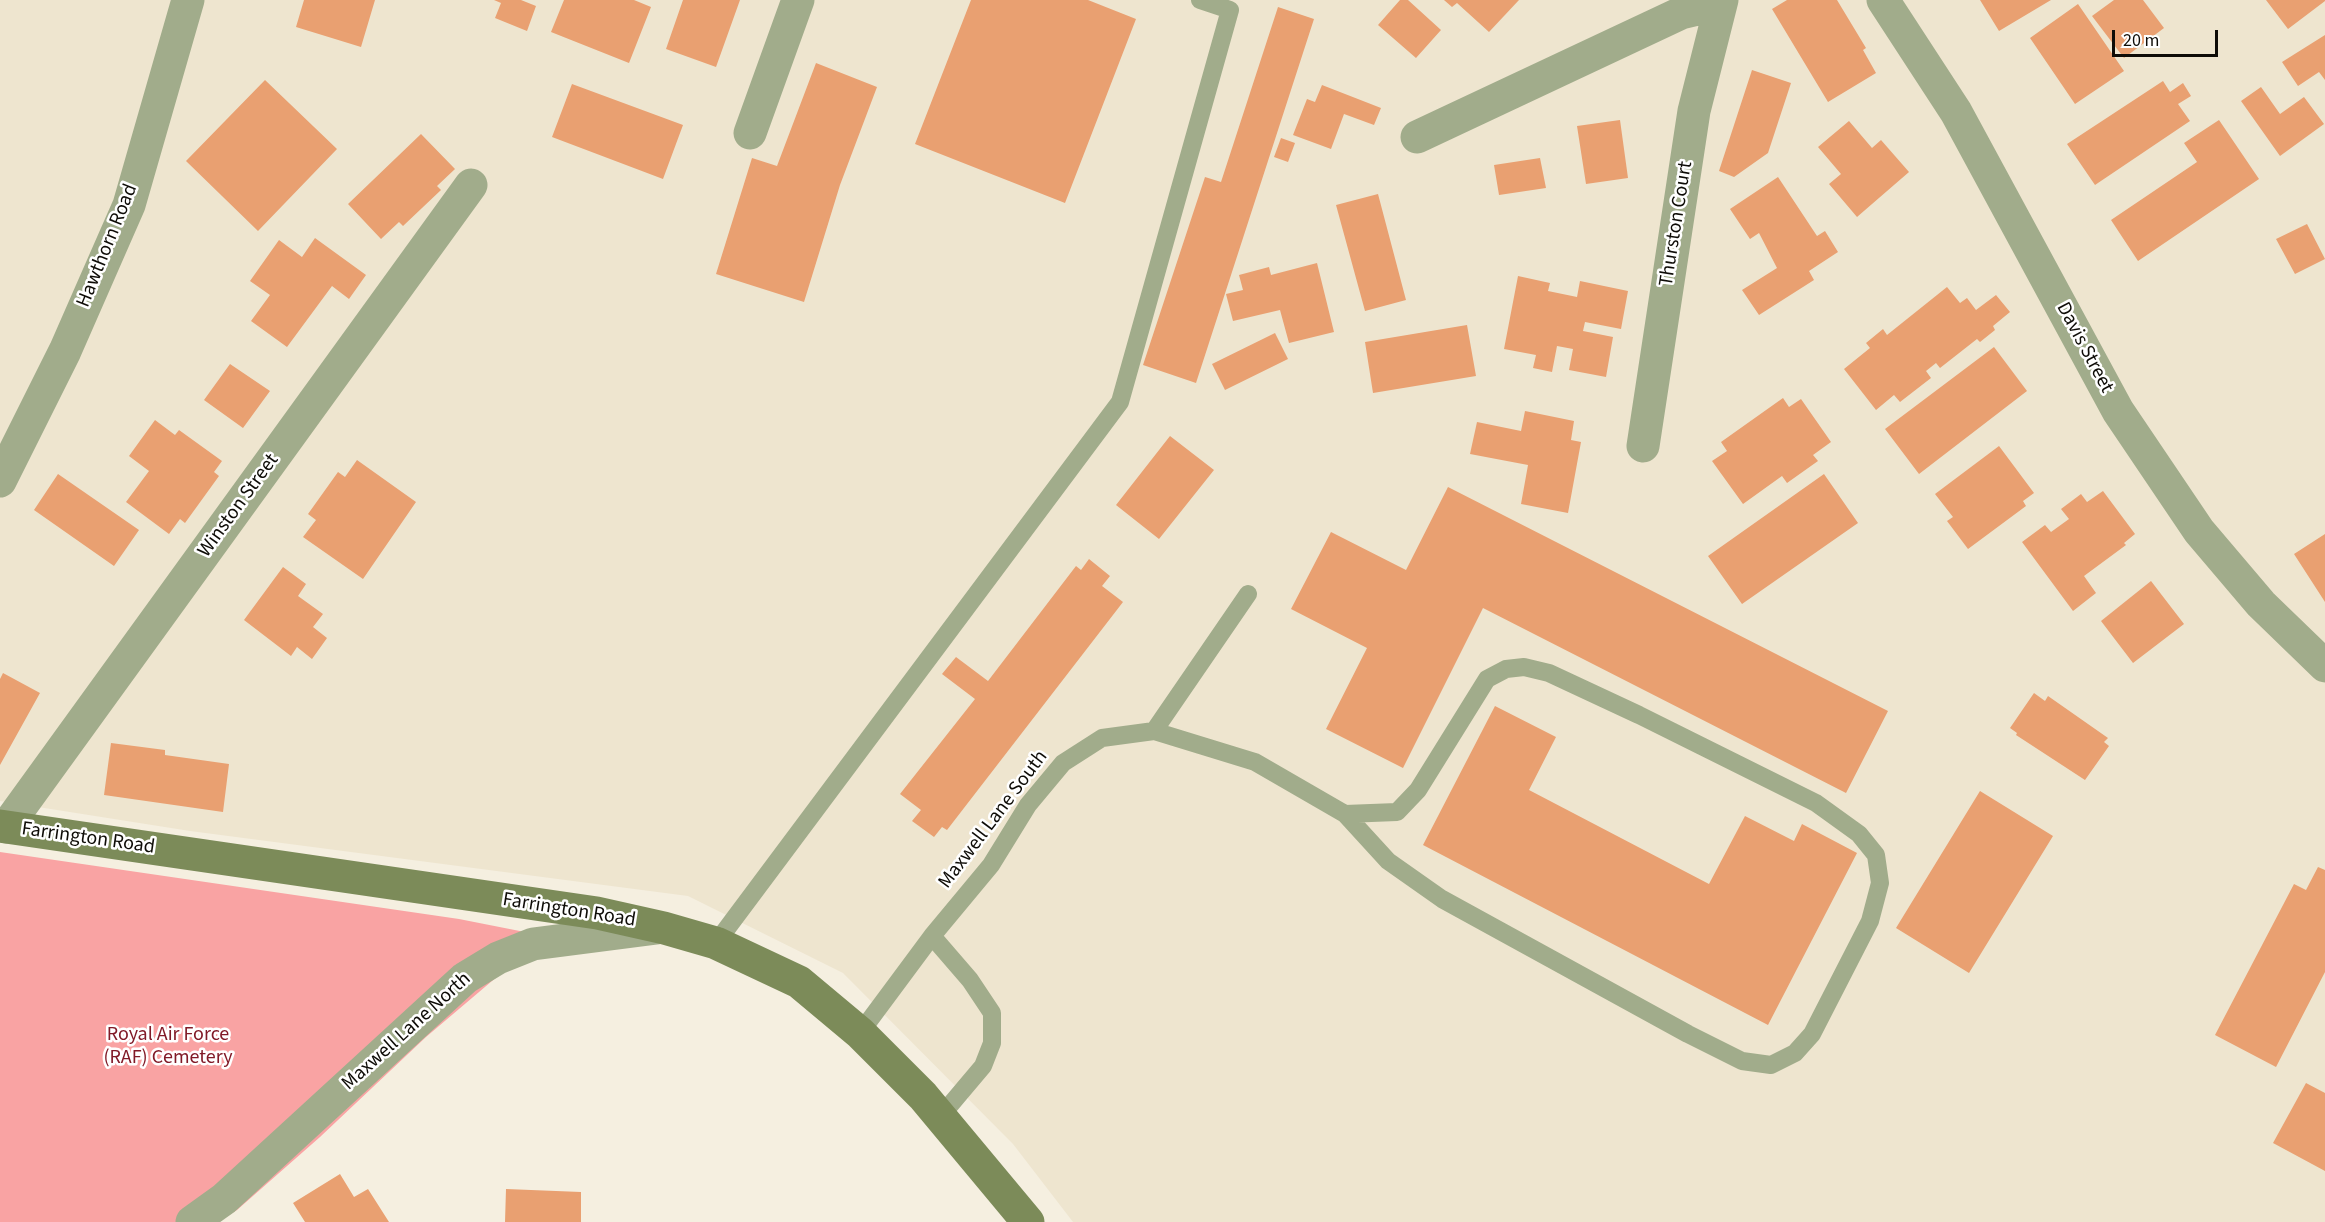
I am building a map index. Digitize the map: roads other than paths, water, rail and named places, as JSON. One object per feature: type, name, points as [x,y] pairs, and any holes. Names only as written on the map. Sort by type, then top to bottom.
[{"type":"street","name":"Hawthorn Road","points":[[0,481],[65,351],[129,205],[188,0]]},
{"type":"street","points":[[750,133],[798,0]]},
{"type":"street","name":"Thurston Court","points":[[1417,137],[1681,13],[1721,2],[1694,111],[1643,446]]},
{"type":"street","name":"Davis Street","points":[[1892,2],[1956,111],[2124,420],[2199,531],[2261,604],[2325,666]]},
{"type":"street","name":"Winston Street","points":[[3,826],[471,185]]},
{"type":"street","name":"Farrington Road","points":[[3,826],[597,913],[664,927],[716,943],[799,982],[860,1033],[940,1117],[1028,1222]]},
{"type":"street","name":"Maxwell Lane North","points":[[192,1222],[224,1199],[465,978],[498,958],[533,944],[664,927]]},
{"type":"lane","points":[[716,943],[1120,402],[1230,10],[1200,0]]},
{"type":"lane","points":[[1154,731],[1248,594]]},
{"type":"lane","points":[[1524,667],[1549,674],[1629,710],[1816,803],[1859,834],[1876,855],[1881,883],[1870,921],[1812,1034],[1795,1053],[1771,1065],[1742,1060],[1688,1034],[1442,899],[1388,861],[1345,814],[1397,812],[1418,790],[1487,679],[1506,669],[1524,667]]},
{"type":"lane","name":"Maxwell Lane South","points":[[860,1033],[932,936],[991,865],[1028,805],[1063,763],[1102,738],[1154,731],[1254,762],[1345,814]]},
{"type":"lane","points":[[932,936],[970,980],[992,1013],[993,1043],[983,1066],[940,1117]]},
{"type":"park label","name":"Royal Air Force (RAF) Cemetery","points":[[168,1048]]}]
